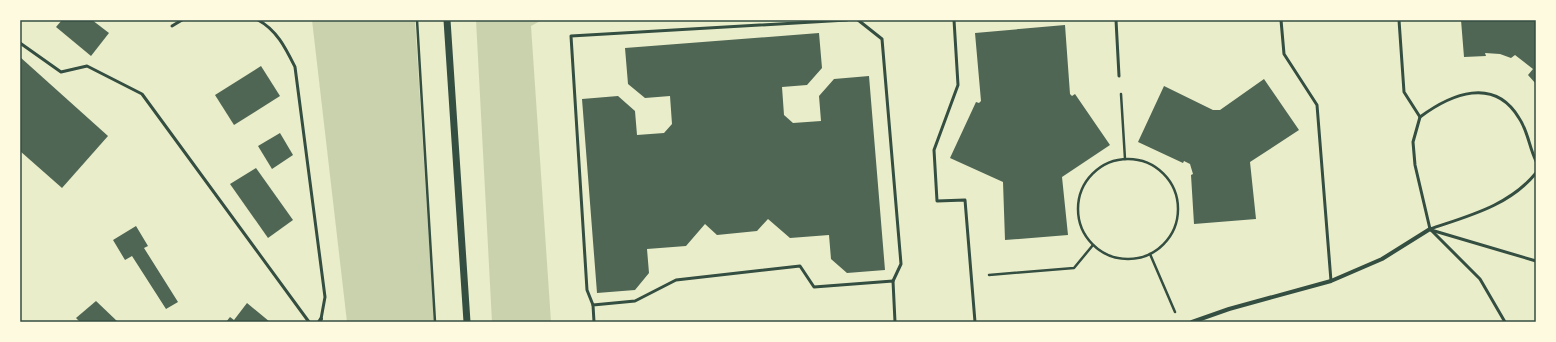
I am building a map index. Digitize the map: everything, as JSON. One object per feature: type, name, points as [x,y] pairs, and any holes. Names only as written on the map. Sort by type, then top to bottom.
[{"type":"street","points":[[447,20],[467,322]]},
{"type":"street","points":[[1192,322],[1229,309],[1331,281],[1382,259],[1430,229]]},
{"type":"lane","points":[[172,26],[182,20]]},
{"type":"lane","points":[[258,20],[269,26],[285,47],[295,67],[325,297],[320,320]]},
{"type":"lane","points":[[594,322],[593,305],[587,290],[570,36],[847,20]]},
{"type":"lane","points":[[858,20],[882,39],[901,264],[894,281],[895,322]]},
{"type":"lane","points":[[954,20],[958,85],[934,150],[936,194],[937,201],[965,200],[975,322]]},
{"type":"lane","points":[[1116,20],[1119,76]]},
{"type":"lane","points":[[1281,20],[1284,54],[1317,104],[1331,281]]},
{"type":"lane","points":[[1399,20],[1404,92],[1420,117]]},
{"type":"lane","points":[[20,43],[61,72],[87,66],[142,94],[309,322]]},
{"type":"lane","points":[[1505,322],[1480,279],[1430,229],[1414,165],[1414,142],[1420,117],[1436,106],[1465,93],[1483,93],[1493,96],[1512,108],[1519,118],[1536,161]]},
{"type":"lane","points":[[1430,229],[1497,204],[1514,195],[1528,183],[1536,173]]},
{"type":"lane","points":[[1430,229],[1536,261]]},
{"type":"lane","points":[[593,305],[635,301],[676,280],[800,266],[814,287],[894,281]]},
{"type":"path","points":[[416,20],[436,322]]},
{"type":"path","points":[[1119,76],[1125,159]]},
{"type":"path","points":[[1125,159],[1140,161],[1154,166],[1166,176],[1174,189],[1178,204],[1178,219],[1172,233],[1163,245],[1150,254],[1136,259],[1120,259],[1106,254],[1093,245],[1085,233],[1080,220],[1078,206],[1088,179],[1098,169],[1111,162],[1125,159]]},
{"type":"path","points":[[971,276],[1074,268],[1093,245]]},
{"type":"path","points":[[1150,254],[1176,315]]},
{"type":"green space","points":[[312,20],[415,20],[434,322],[347,322]]},
{"type":"green space","points":[[476,20],[542,20],[531,26],[551,322],[492,322]]},
{"type":"building","points":[[62,20],[92,20],[109,33],[91,56],[56,27]]},
{"type":"building","points":[[1461,20],[1536,20],[1536,84],[1528,75],[1533,69],[1515,55],[1511,58],[1500,54],[1485,53],[1486,56],[1464,57]]},
{"type":"building","points":[[1065,25],[1070,94],[1072,96],[1075,94],[1110,145],[1062,177],[1068,235],[1005,240],[1003,182],[950,158],[976,102],[979,103],[981,101],[975,33]]},
{"type":"building","points":[[819,33],[822,68],[807,85],[782,87],[784,115],[793,123],[821,121],[819,96],[834,79],[869,76],[885,270],[847,273],[831,259],[829,235],[790,238],[768,219],[757,231],[717,235],[705,224],[686,246],[647,249],[649,273],[635,290],[597,293],[582,99],[618,96],[635,111],[637,135],[664,133],[672,124],[670,96],[645,98],[628,84],[625,48]]},
{"type":"building","points":[[20,57],[108,136],[62,188],[20,151]]},
{"type":"building","points":[[261,66],[280,96],[234,125],[215,95]]},
{"type":"building","points":[[1264,79],[1299,130],[1250,162],[1256,219],[1194,224],[1191,175],[1193,174],[1190,164],[1184,161],[1183,163],[1138,142],[1164,86],[1213,110],[1220,110]]},
{"type":"building","points":[[280,133],[293,155],[272,169],[258,146]]},
{"type":"building","points":[[256,168],[293,220],[268,238],[230,184]]},
{"type":"building","points":[[136,226],[148,246],[144,248],[178,302],[166,309],[132,256],[125,260],[113,240]]},
{"type":"building","points":[[96,301],[118,322],[80,322],[76,318]]},
{"type":"building","points":[[247,303],[270,322],[226,322],[230,317],[234,320]]}]
